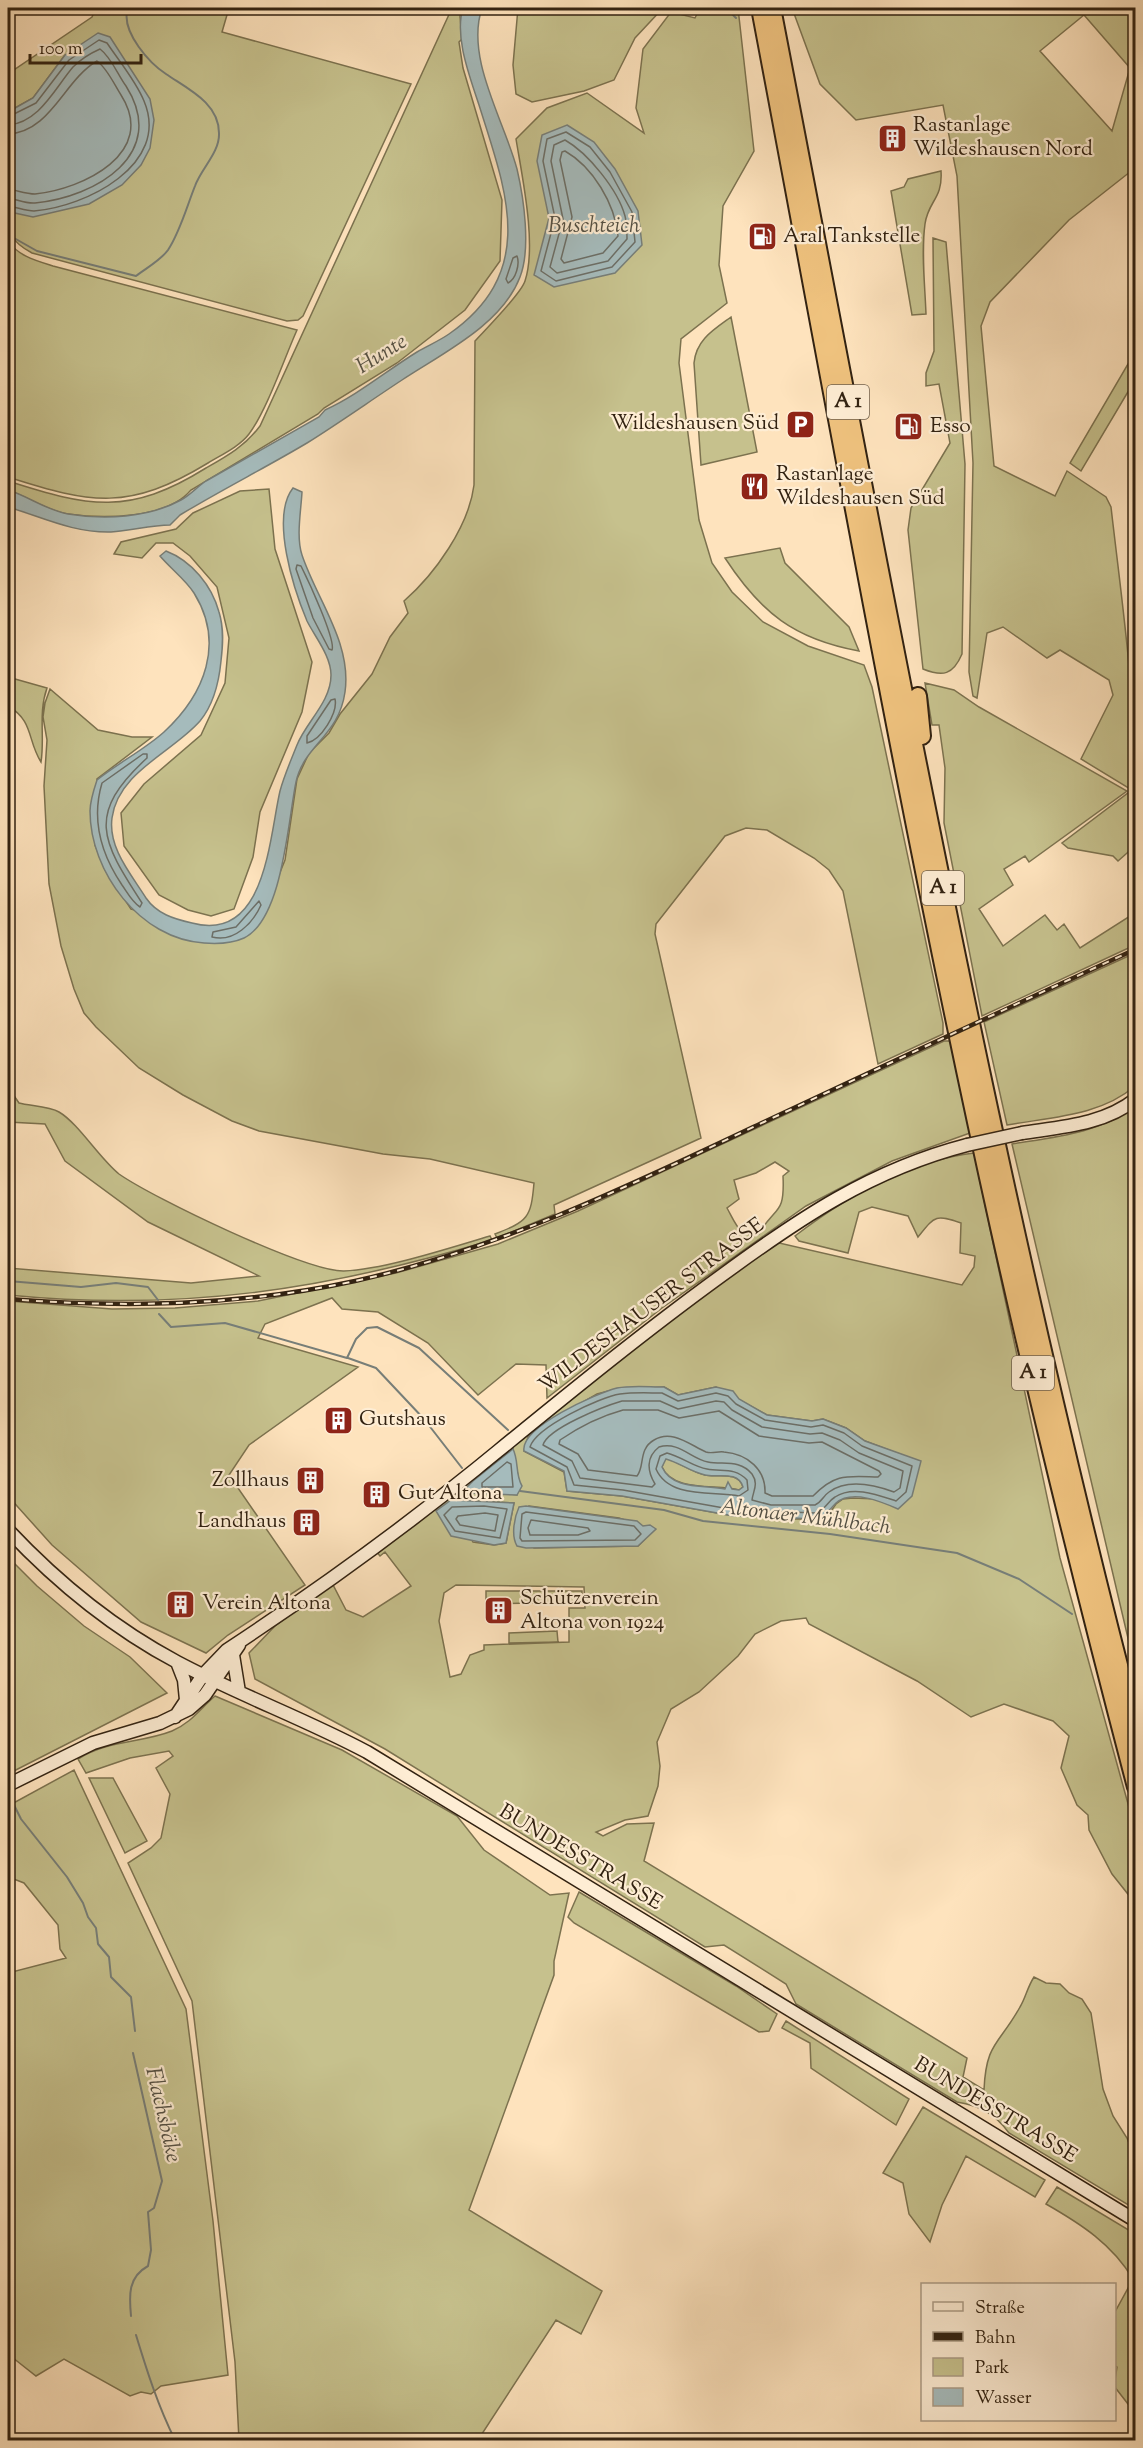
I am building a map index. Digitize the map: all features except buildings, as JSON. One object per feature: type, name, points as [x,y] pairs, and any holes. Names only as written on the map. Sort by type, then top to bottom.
[{"type":"highway","name":"A 1","points":[[760,8],[944,969],[999,1226],[1062,1496],[1136,1787]]},
{"type":"highway","name":"A 1","points":[[772,8],[924,796],[1012,1223],[1076,1493],[1136,1731]]},
{"type":"highway","points":[[918,696],[927,777],[924,796]]},
{"type":"main road","name":"WILDESHAUSER STRASSE","points":[[175,1717],[203,1675],[227,1650],[441,1497],[637,1337],[782,1231],[865,1182],[928,1156],[1022,1133],[1094,1121],[1117,1112],[1136,1099]]},
{"type":"main road","name":"BUNDESSTRASSE","points":[[8,1530],[45,1567],[89,1605],[177,1662],[322,1728],[367,1752],[1136,2221]]},
{"type":"main road","name":"WILDESHAUSER STRASSE","points":[[8,1785],[93,1743],[175,1717],[198,1703],[216,1681],[241,1641]]},
{"type":"main road","points":[[233,1655],[239,1692]]},
{"type":"main road","points":[[177,1662],[184,1680],[186,1700]]},
{"type":"green space","points":[[96,8],[229,8],[222,32],[411,84],[303,316],[298,320],[287,321],[32,253],[15,241],[10,231],[8,210],[10,212],[65,55],[33,98],[8,112],[8,74],[92,17]]},
{"type":"green space","points":[[452,8],[463,8],[460,16],[462,39],[459,42],[463,68],[502,200],[500,261],[465,310],[397,363],[167,507],[134,515],[82,516],[53,510],[8,490],[8,481],[62,497],[86,501],[131,500],[154,494],[179,483],[228,455],[254,433],[260,426]]},
{"type":"green space","points":[[518,8],[663,8],[635,38],[614,80],[584,91],[532,102],[516,94],[513,65]]},
{"type":"green space","points":[[700,8],[738,8],[754,151],[723,206],[719,265],[727,303],[681,339],[679,363],[699,520],[712,563],[732,592],[763,622],[808,646],[864,665],[872,687],[943,1023],[943,1034],[878,1064],[843,891],[829,870],[814,858],[767,830],[746,828],[725,836],[656,924],[655,934],[701,1138],[554,1205],[555,1214],[497,1238],[495,1234],[526,1217],[531,1204],[534,1183],[430,1159],[383,1154],[259,1131],[232,1121],[139,1068],[84,1013],[61,946],[49,884],[44,786],[47,740],[43,717],[45,703],[50,689],[98,730],[132,737],[152,737],[97,779],[95,845],[105,870],[131,909],[245,937],[261,919],[285,860],[297,779],[309,753],[329,733],[340,714],[372,674],[390,637],[408,613],[404,601],[416,590],[449,548],[471,501],[474,485],[475,341],[522,287],[528,266],[529,230],[516,139],[547,108],[587,93],[644,133],[636,108],[643,49],[671,12],[695,18]]},
{"type":"green space","points":[[792,8],[1135,8],[1135,168],[1069,220],[990,302],[981,326],[994,466],[1055,496],[1067,471],[1106,497],[1111,507],[1131,685],[1135,792],[1081,759],[1113,695],[1109,680],[1060,650],[1047,658],[1003,627],[987,633],[977,698],[973,696],[969,672],[973,463],[957,176],[943,105],[856,120],[820,84]],"holes":[[[1084,15],[1130,68],[1112,131],[1040,51]]]},
{"type":"green space","points":[[941,171],[940,188],[925,224],[923,258],[926,314],[912,315],[891,191],[904,187],[908,179]]},
{"type":"green space","points":[[933,238],[946,242],[965,464],[962,654],[951,670],[942,673],[923,669],[908,530],[911,508],[950,443],[939,384],[926,386],[926,373],[934,351]]},
{"type":"green space","points":[[8,240],[22,254],[34,260],[297,330],[269,398],[249,434],[230,450],[180,478],[132,496],[87,497],[8,477]]},
{"type":"green space","points":[[731,317],[757,452],[701,465],[695,355],[707,336]]},
{"type":"green space","points":[[1135,352],[1135,380],[1081,471],[1070,463]]},
{"type":"green space","points":[[269,489],[275,549],[312,662],[302,712],[260,812],[253,857],[234,909],[211,916],[188,910],[159,895],[124,846],[121,813],[144,784],[201,735],[225,683],[229,638],[217,587],[190,556],[173,543],[156,543],[142,558],[114,554],[121,542],[176,529],[193,513],[240,491]]},
{"type":"green space","points":[[780,548],[785,563],[849,627],[859,651],[816,639],[781,621],[752,594],[725,558]]},
{"type":"green space","points":[[8,677],[47,688],[42,716],[41,762],[22,718],[8,706]]},
{"type":"green space","points":[[925,683],[954,690],[979,707],[1127,791],[1029,862],[1025,856],[1004,869],[1013,885],[979,909],[1003,946],[1045,915],[1057,930],[1064,924],[1080,948],[1130,916],[1135,924],[1135,945],[982,1016],[944,823],[945,768],[939,725],[932,725]]},
{"type":"green space","points":[[1128,793],[1135,797],[1135,846],[1118,861],[1113,856],[1068,848],[1062,843]]},
{"type":"green space","points":[[1135,953],[1135,1086],[1107,1104],[1075,1114],[1007,1125],[984,1022]]},
{"type":"green space","points":[[944,1041],[951,1041],[970,1133],[892,1161],[806,1206],[662,1308],[547,1398],[546,1365],[516,1364],[478,1395],[428,1343],[378,1312],[342,1309],[332,1298],[265,1324],[258,1338],[358,1367],[249,1445],[229,1475],[305,1585],[228,1635],[206,1653],[141,1622],[52,1545],[8,1496],[8,1301],[112,1309],[175,1308],[258,1301],[396,1273],[498,1244],[578,1211]],"holes":[[[775,1162],[789,1171],[783,1176],[781,1205],[778,1210],[759,1234],[752,1235],[742,1232],[727,1208],[739,1199],[734,1180],[756,1173]]]},
{"type":"green space","points":[[8,1087],[19,1103],[50,1108],[66,1117],[119,1174],[137,1185],[195,1216],[298,1260],[344,1271],[417,1257],[490,1236],[492,1240],[371,1272],[253,1293],[133,1301],[71,1300],[8,1295],[8,1268],[191,1283],[259,1276],[148,1222],[65,1161],[45,1124],[8,1122]]},
{"type":"green space","points":[[1135,1107],[1135,1668],[1012,1144],[1076,1133],[1107,1123]]},
{"type":"green space","points":[[974,1153],[1060,1558],[1135,1829],[1135,1903],[1112,1874],[1089,1830],[1088,1815],[1077,1805],[1061,1768],[1069,1736],[1053,1721],[1004,1704],[971,1717],[917,1681],[809,1624],[806,1618],[781,1621],[755,1634],[738,1656],[699,1692],[671,1709],[657,1742],[660,1766],[658,1786],[648,1816],[625,1820],[596,1832],[603,1836],[627,1824],[654,1823],[644,1861],[967,2058],[963,2077],[984,2090],[985,2074],[991,2053],[1013,2020],[1034,1977],[1046,1983],[1060,1984],[1069,1993],[1082,1999],[1091,2013],[1103,2089],[1113,2116],[1127,2138],[1135,2159],[1129,2162],[1135,2174],[1135,2209],[1009,2133],[987,2112],[957,2102],[796,2004],[786,1984],[724,1945],[705,1947],[385,1749],[255,1679],[249,1653],[275,1626],[332,1583],[346,1610],[363,1617],[411,1586],[385,1552],[380,1556],[375,1550],[599,1374],[775,1242],[962,1285],[974,1267],[975,1256],[960,1253],[961,1223],[946,1218],[932,1221],[918,1237],[908,1216],[872,1207],[859,1212],[848,1253],[799,1241],[795,1236],[836,1207],[879,1182],[949,1157]],"holes":[[[664,1387],[678,1395],[716,1387],[767,1415],[812,1421],[823,1419],[846,1428],[865,1441],[920,1462],[898,1508],[876,1499],[843,1499],[829,1514],[818,1519],[734,1516],[622,1496],[567,1491],[564,1472],[524,1451],[528,1437],[541,1426],[597,1394],[620,1388]],[[513,1449],[519,1481],[517,1495],[503,1493],[473,1481]],[[451,1500],[514,1503],[506,1543],[494,1545],[473,1542]],[[529,1506],[619,1518],[643,1526],[645,1539],[638,1546],[534,1548]],[[456,1585],[584,1587],[585,1608],[569,1608],[569,1642],[484,1645],[484,1650],[470,1655],[461,1674],[450,1677],[439,1621],[444,1593]]]},
{"type":"green space","points":[[665,1458],[705,1475],[737,1478],[743,1487],[739,1490],[685,1484],[668,1475],[662,1467]]},
{"type":"green space","points":[[8,1557],[37,1586],[84,1626],[130,1657],[167,1693],[8,1774]]},
{"type":"green space","points":[[486,1591],[582,1591],[582,1602],[486,1604]]},
{"type":"green space","points":[[557,1631],[558,1642],[509,1643],[509,1633]]},
{"type":"green space","points":[[215,1696],[342,1750],[457,1816],[484,1850],[550,1895],[569,1893],[554,1961],[554,1975],[469,2210],[602,2291],[581,2334],[556,2320],[478,2440],[239,2440],[235,2362],[192,2001],[128,1863],[151,1848],[161,1838],[170,1794],[156,1768],[173,1756],[169,1751],[130,1758],[86,1773],[78,1759],[101,1748],[161,1735],[179,1728]]},
{"type":"green space","points":[[74,1770],[186,2009],[213,2221],[228,2375],[161,2386],[151,2394],[141,2392],[130,2396],[64,2359],[36,2376],[8,2354],[8,1973],[66,1958],[60,1949],[58,1925],[24,1883],[11,1878],[8,1871],[8,1806]]},
{"type":"green space","points":[[89,1778],[113,1778],[147,1841],[125,1853]]},
{"type":"green space","points":[[579,1892],[736,1986],[777,2014],[769,2031],[759,2032],[574,1923],[568,1917]]},
{"type":"green space","points":[[786,2021],[909,2099],[896,2125],[811,2068],[810,2043],[782,2028]]},
{"type":"green space","points":[[923,2107],[1045,2180],[1035,2197],[966,2156],[942,2205],[930,2242],[909,2214],[903,2183],[883,2173]]},
{"type":"green space","points":[[1057,2187],[1132,2232],[1135,2237],[1135,2413],[1116,2389],[1116,2310],[1133,2279],[1115,2255],[1095,2236],[1046,2204]]},
{"type":"water","points":[[463,8],[482,8],[478,27],[478,47],[482,68],[517,169],[524,209],[526,238],[523,266],[511,294],[499,310],[485,324],[452,349],[307,443],[180,515],[170,525],[97,532],[58,524],[8,507],[8,490],[52,509],[82,516],[126,516],[168,506],[184,498],[206,481],[319,417],[325,410],[449,334],[477,310],[495,284],[505,257],[508,228],[505,199],[498,168],[464,57],[460,31]]},
{"type":"water","points":[[98,33],[110,37],[150,99],[154,120],[150,148],[141,165],[122,185],[89,204],[33,217],[10,212],[8,210],[8,112],[33,98],[65,55]]},
{"type":"water","name":"Buschteich","points":[[567,125],[594,142],[615,169],[638,211],[642,245],[615,273],[554,287],[534,275],[549,218],[537,161],[542,135]]},
{"type":"water","points":[[293,488],[302,492],[299,532],[302,555],[332,622],[343,656],[346,674],[342,707],[329,730],[300,769],[282,867],[267,911],[257,927],[244,938],[229,942],[204,943],[181,939],[159,929],[140,916],[109,879],[92,834],[90,811],[92,795],[97,780],[156,739],[178,717],[200,685],[206,667],[209,649],[208,630],[203,612],[191,588],[160,556],[166,551],[184,561],[200,576],[216,602],[223,636],[219,677],[212,700],[200,721],[135,775],[124,788],[116,802],[112,818],[114,840],[122,860],[150,904],[166,915],[192,923],[217,925],[235,917],[249,902],[260,882],[267,859],[280,791],[286,774],[301,736],[323,703],[330,685],[331,675],[326,654],[307,621],[286,554],[284,517],[286,501]]},
{"type":"water","points":[[664,1387],[678,1395],[716,1387],[733,1391],[739,1399],[767,1415],[812,1421],[823,1419],[846,1428],[865,1441],[921,1461],[912,1496],[898,1509],[867,1498],[850,1497],[836,1503],[818,1519],[734,1516],[622,1496],[567,1491],[564,1471],[524,1451],[526,1442],[546,1422],[593,1397],[617,1388]],"holes":[[[666,1459],[705,1475],[737,1478],[743,1487],[739,1490],[732,1489],[728,1482],[725,1489],[681,1483],[673,1480],[662,1467]]]},
{"type":"water","points":[[513,1449],[522,1486],[517,1495],[468,1493],[467,1487],[473,1481]]},
{"type":"water","points":[[451,1500],[514,1503],[506,1543],[494,1545],[451,1536],[436,1511]]},
{"type":"water","points":[[526,1506],[637,1521],[643,1526],[650,1525],[656,1529],[638,1546],[526,1548],[517,1546],[514,1532],[519,1507]]},
{"type":"waterway","points":[[726,8],[736,18]]},
{"type":"waterway","points":[[14,238],[37,251],[136,276],[165,254],[176,235],[198,180],[217,147],[218,122],[214,113],[201,98],[159,69],[145,55],[129,29],[127,12]]},
{"type":"waterway","name":"Altonaer Mühlbach","points":[[8,1281],[81,1287],[116,1283],[148,1287],[158,1300]]},
{"type":"waterway","name":"Altonaer Mühlbach","points":[[159,1314],[171,1327],[225,1323],[347,1358],[356,1339],[367,1328],[377,1327],[419,1348],[508,1430]]},
{"type":"waterway","points":[[348,1358],[376,1368],[424,1419],[462,1468]]},
{"type":"waterway","name":"Altonaer Mühlbach","points":[[520,1491],[664,1510],[703,1521],[830,1534],[957,1553],[1019,1579],[1072,1614]]},
{"type":"waterway","name":"Flachsbäke","points":[[11,1799],[21,1819],[67,1877],[83,1903],[88,1917],[96,1928],[98,1944],[109,1957],[111,1977],[131,1997],[135,2031]]},
{"type":"waterway","name":"Flachsbäke","points":[[131,2316],[131,2287],[141,2270],[148,2266],[151,2250],[148,2212],[154,2208],[162,2181],[133,2053]]},
{"type":"waterway","name":"Flachsbäke","points":[[136,2335],[158,2401],[175,2440]]},
{"type":"railway","points":[[8,1299],[139,1304],[269,1296],[355,1281],[461,1252],[614,1192],[1136,949]]},
{"type":"place","name":"Rastanlage Wildeshausen Nord","points":[[892,138]]},
{"type":"place","name":"Aral Tankstelle","points":[[762,237]]},
{"type":"place","name":"Wildeshausen Süd","points":[[800,424]]},
{"type":"place","name":"Esso","points":[[909,427]]},
{"type":"place","name":"Rastanlage Wildeshausen Süd","points":[[755,487]]},
{"type":"place","name":"Gutshaus","points":[[338,1420]]},
{"type":"place","name":"Zollhaus","points":[[310,1481]]},
{"type":"place","name":"Gut Altona","points":[[377,1494]]},
{"type":"place","name":"Landhaus","points":[[307,1522]]},
{"type":"place","name":"Verein Altona","points":[[181,1604]]},
{"type":"place","name":"Schützenverein Altona von 1924","points":[[499,1611]]},
{"type":"water label","name":"Hunte","points":[[382,355]]}]
